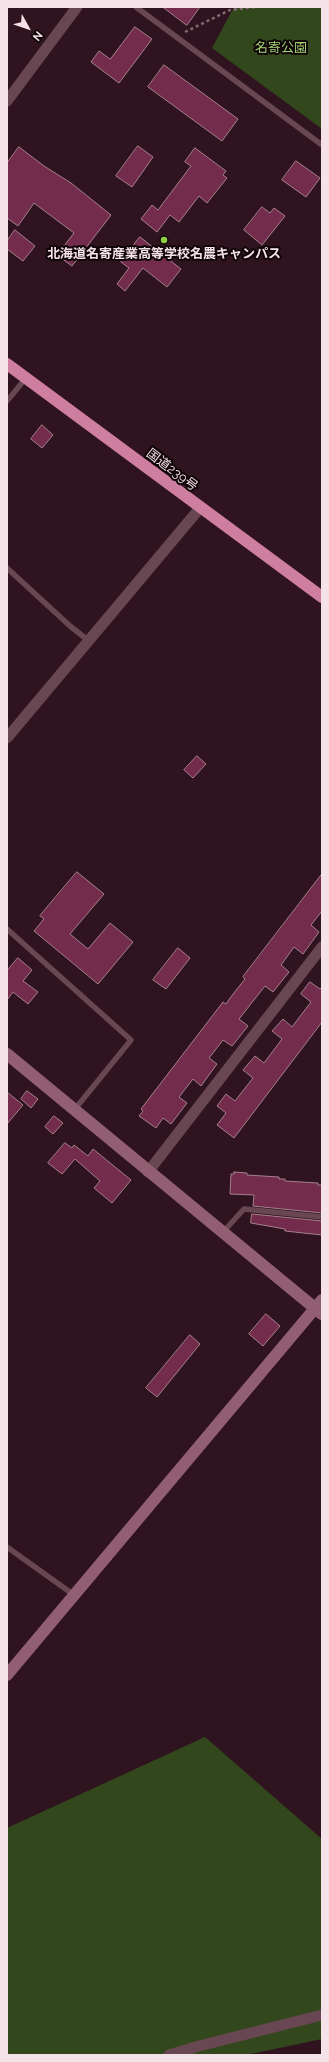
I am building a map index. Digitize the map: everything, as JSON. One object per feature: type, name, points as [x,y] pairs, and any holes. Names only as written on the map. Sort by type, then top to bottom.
[{"type":"highway","name":"国道239号","points":[[7,364],[322,597]]},
{"type":"street","points":[[7,101],[77,7]]},
{"type":"street","points":[[8,733],[89,641],[200,508]]},
{"type":"street","points":[[148,1172],[322,947]]},
{"type":"street","points":[[7,1054],[223,1233],[320,1307],[7,1675]]},
{"type":"street","points":[[169,2055],[199,2046],[322,2016]]},
{"type":"lane","points":[[136,7],[322,146]]},
{"type":"lane","points":[[7,400],[26,378]]},
{"type":"lane","points":[[7,568],[70,626],[89,641]]},
{"type":"lane","points":[[7,929],[131,1040],[74,1110]]},
{"type":"lane","points":[[223,1233],[244,1209],[322,1217]]},
{"type":"lane","points":[[7,1546],[74,1595]]},
{"type":"path","points":[[176,37],[231,8],[255,7]]},
{"type":"green space","name":"名寄公園","points":[[234,7],[322,7],[322,129],[212,48]]},
{"type":"green space","points":[[205,1737],[322,1839],[322,2039],[246,2055],[7,2055],[7,1828]]},
{"type":"building","points":[[163,7],[200,7],[187,25]]},
{"type":"building","points":[[135,27],[152,39],[119,83],[91,62],[99,51],[110,59]]},
{"type":"building","points":[[164,65],[238,119],[222,141],[148,87]]},
{"type":"building","points":[[138,146],[153,157],[132,187],[116,176]]},
{"type":"building","points":[[19,147],[44,166],[71,183],[111,215],[72,266],[57,255],[74,233],[34,203],[18,226],[7,218],[7,163]]},
{"type":"building","points":[[195,148],[226,171],[223,175],[227,178],[207,203],[199,196],[179,222],[170,215],[157,232],[141,219],[152,205],[158,210],[191,166],[185,162]]},
{"type":"building","points":[[296,161],[320,178],[306,197],[282,180]]},
{"type":"building","points":[[262,207],[270,213],[274,208],[285,216],[262,245],[244,230]]},
{"type":"building","points":[[15,230],[35,246],[23,261],[7,249],[7,241]]},
{"type":"building","points":[[140,237],[181,269],[167,287],[143,268],[125,291],[117,284],[129,268],[121,262]]},
{"type":"building","points":[[42,425],[53,435],[42,448],[31,439]]},
{"type":"building","points":[[197,756],[206,764],[193,778],[184,770]]},
{"type":"building","points":[[77,872],[104,894],[70,934],[88,949],[110,923],[133,942],[98,984],[34,931],[44,919],[40,916]]},
{"type":"building","points":[[322,874],[322,911],[311,925],[319,932],[303,954],[294,947],[281,965],[289,972],[273,992],[265,986],[239,1019],[248,1026],[232,1046],[223,1040],[209,1058],[217,1064],[201,1086],[193,1079],[179,1097],[187,1103],[171,1124],[163,1118],[156,1128],[139,1116],[143,1111],[141,1109],[223,1002],[226,1004],[245,979],[243,977]]},
{"type":"building","points":[[178,948],[190,958],[166,989],[153,980]]},
{"type":"building","points":[[18,958],[32,970],[23,981],[38,992],[28,1004],[13,992],[7,1000],[7,971]]},
{"type":"building","points":[[310,982],[320,989],[322,987],[322,1022],[234,1138],[217,1125],[226,1113],[217,1106],[226,1094],[235,1101],[253,1078],[243,1070],[255,1056],[264,1063],[282,1039],[272,1031],[283,1019],[292,1027],[311,1002],[301,994]]},
{"type":"building","points":[[27,1091],[38,1099],[31,1108],[21,1099]]},
{"type":"building","points":[[7,1092],[23,1105],[7,1124]]},
{"type":"building","points":[[54,1116],[63,1123],[53,1134],[45,1127]]},
{"type":"building","points":[[65,1143],[72,1148],[74,1145],[88,1156],[93,1149],[131,1180],[112,1203],[94,1188],[100,1181],[75,1159],[62,1174],[48,1163]]},
{"type":"building","points":[[234,1172],[247,1173],[247,1175],[279,1177],[279,1179],[285,1179],[285,1181],[318,1183],[318,1185],[322,1185],[322,1213],[253,1206],[254,1195],[230,1194],[231,1174],[234,1174]]},
{"type":"building","points":[[252,1214],[322,1221],[322,1235],[285,1231],[285,1229],[251,1223]]},
{"type":"building","points":[[266,1314],[280,1326],[263,1346],[249,1334]]},
{"type":"building","points":[[190,1335],[200,1344],[157,1397],[146,1388]]},
{"type":"place","name":"北海道名寄産業高等学校名農キャンパス","points":[[164,240]]}]
